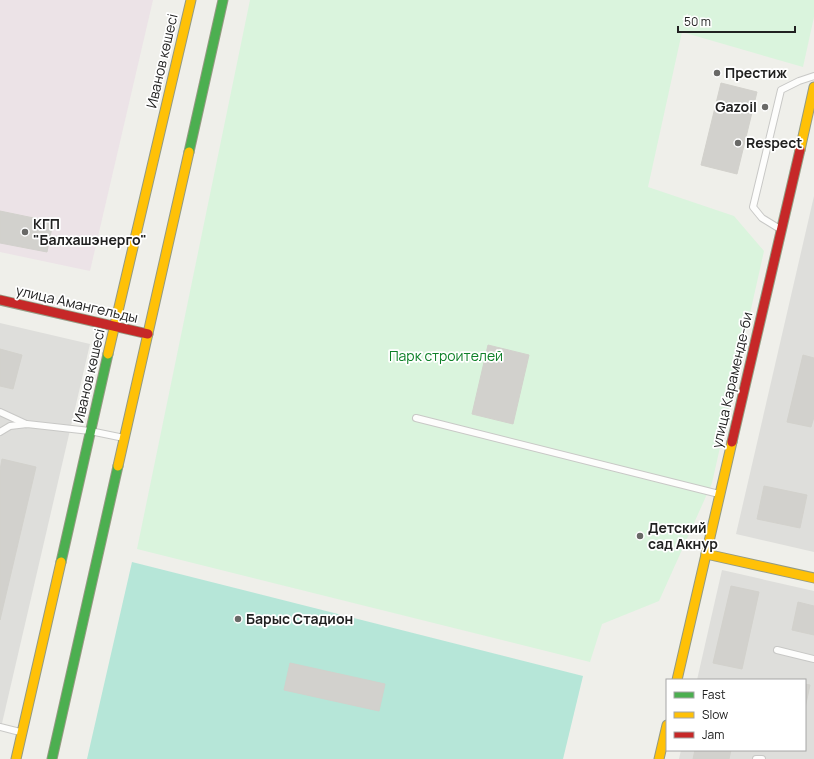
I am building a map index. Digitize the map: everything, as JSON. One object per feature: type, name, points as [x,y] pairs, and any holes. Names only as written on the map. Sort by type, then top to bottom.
[{"type":"street","name":"Иванов көшесі","points":[[16,759],[114,326],[190,0]]},
{"type":"street","points":[[52,759],[223,0]]},
{"type":"street","name":"улица Караменде-би","points":[[677,679],[814,87]]},
{"type":"street","name":"улица Амангельды","points":[[0,300],[148,334]]},
{"type":"street","points":[[706,554],[814,578]]},
{"type":"street","points":[[659,759],[666,729]]},
{"type":"lane","points":[[781,230],[762,218],[753,207],[781,90],[799,81],[814,76]]},
{"type":"lane","points":[[0,412],[27,424]]},
{"type":"lane","points":[[416,418],[720,494]]},
{"type":"lane","points":[[0,432],[10,426],[27,424],[90,431],[125,438]]},
{"type":"lane","points":[[777,650],[814,659]]},
{"type":"lane","points":[[0,727],[22,732]]},
{"type":"lane","points":[[756,759],[762,759]]},
{"type":"shaded area","points":[[0,0],[153,0],[90,271],[0,252]]},
{"type":"shaded area","points":[[814,196],[814,552],[736,534]]},
{"type":"shaded area","points":[[0,323],[90,344],[0,732]]},
{"type":"shaded area","points":[[722,570],[814,591],[814,759],[679,759],[681,751],[806,751],[806,679],[697,679]]},
{"type":"green space","name":"Парк строителей","points":[[250,0],[814,0],[814,17],[803,67],[682,32],[648,187],[734,216],[764,251],[712,483],[659,601],[602,624],[590,662],[137,549]]},
{"type":"green space","name":"Барыс Стадион","points":[[132,562],[583,676],[563,759],[87,759]]},
{"type":"building","points":[[721,83],[757,92],[737,174],[701,165]]},
{"type":"building","name":"КГП \"Балхашэнерго\"","points":[[0,211],[53,222],[47,252],[0,243]]},
{"type":"building","points":[[488,345],[529,355],[513,424],[472,414]]},
{"type":"building","points":[[0,349],[22,355],[13,389],[0,386]]},
{"type":"building","points":[[803,355],[814,358],[814,417],[811,427],[787,422]]},
{"type":"building","points":[[2,459],[36,467],[0,620],[0,470]]},
{"type":"building","points":[[764,486],[807,495],[800,528],[757,519]]},
{"type":"building","points":[[731,586],[759,592],[742,669],[713,663]]},
{"type":"building","points":[[798,602],[814,606],[814,635],[792,630]]},
{"type":"building","points":[[290,663],[385,684],[379,711],[284,690]]},
{"type":"building","points":[[806,684],[810,685],[806,703]]},
{"type":"building","points":[[695,751],[731,751],[729,759],[693,759]]},
{"type":"traffic: fast","points":[[189,152],[223,0]]},
{"type":"traffic: fast","points":[[61,562],[108,354]]},
{"type":"traffic: fast","points":[[52,759],[118,466]]},
{"type":"traffic: slow","points":[[108,354],[191,0]]},
{"type":"traffic: slow","points":[[800,150],[814,87]]},
{"type":"traffic: slow","points":[[118,466],[189,152]]},
{"type":"traffic: slow","points":[[677,679],[732,442]]},
{"type":"traffic: slow","points":[[706,554],[814,578]]},
{"type":"traffic: slow","points":[[16,759],[61,562]]},
{"type":"traffic: slow","points":[[659,759],[666,729]]},
{"type":"traffic: jam","points":[[732,442],[800,150]]},
{"type":"traffic: jam","points":[[0,300],[148,334]]},
{"type":"place","name":"Престиж","points":[[717,73]]},
{"type":"place","name":"Gazoil","points":[[765,107]]},
{"type":"place","name":"Respect","points":[[738,143]]},
{"type":"place","name":"КГП \"Балхашэнерго\"","points":[[25,232]]},
{"type":"place","name":"Детский сад Акнур","points":[[640,536]]},
{"type":"place","name":"Барыс Стадион","points":[[238,619]]}]
